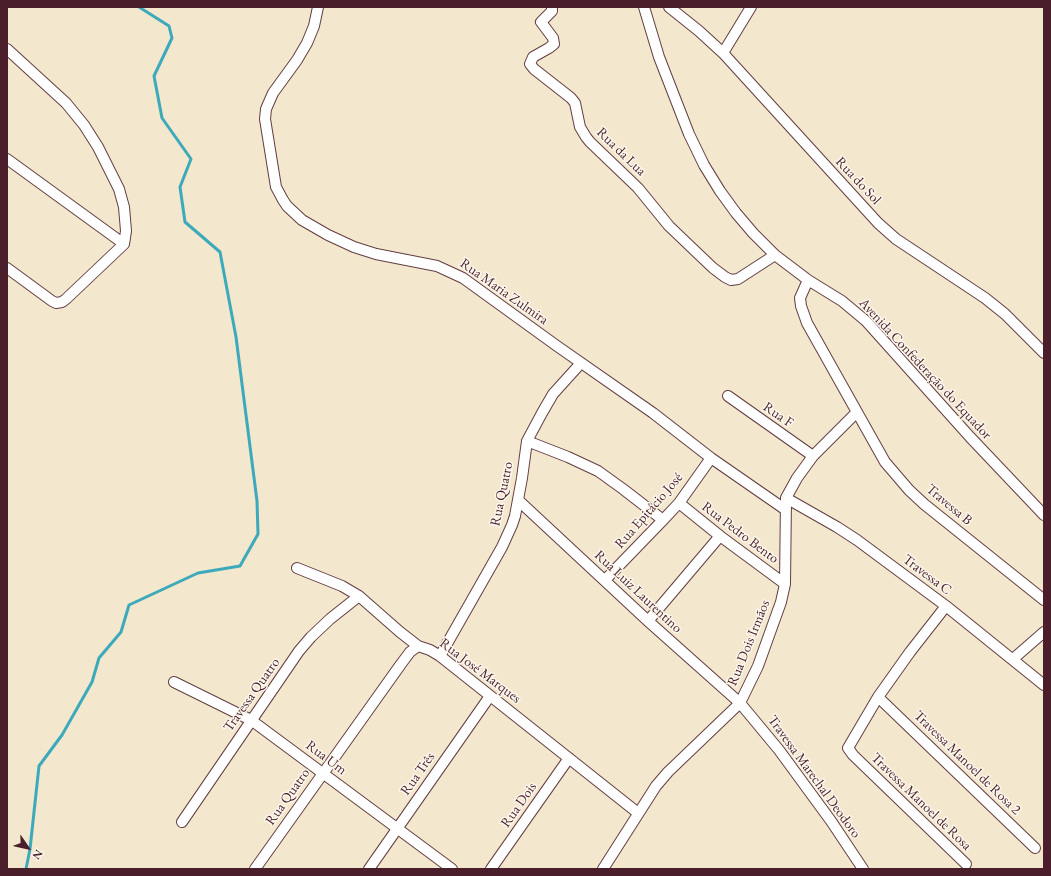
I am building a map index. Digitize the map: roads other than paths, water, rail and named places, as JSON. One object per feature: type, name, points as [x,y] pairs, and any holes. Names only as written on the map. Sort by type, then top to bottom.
[{"type":"street","name":"Rua Maria Zulmira","points":[[318,7],[314,26],[306,43],[297,60],[273,93],[266,109],[265,119],[276,187],[287,206],[302,220],[328,235],[354,247],[376,254],[426,263],[448,270],[463,278],[671,427],[711,458],[786,510]]},
{"type":"street","name":"Rua da Lua","points":[[552,7],[552,11],[541,22],[553,38],[554,44],[533,57],[530,61],[531,66],[571,98],[577,107],[580,127],[586,137],[638,188],[669,226],[704,260],[725,277],[731,280],[738,279],[748,274],[775,255]]},
{"type":"street","name":"Avenida Confederação do Equador","points":[[644,7],[659,58],[689,134],[704,165],[736,213],[775,255],[808,280],[842,301],[866,321],[970,437],[1044,515]]},
{"type":"street","name":"Rua do Sol","points":[[669,7],[723,53],[878,223],[896,239],[985,298],[1005,314],[1044,353]]},
{"type":"street","points":[[723,53],[751,7]]},
{"type":"street","points":[[7,49],[66,103],[84,125],[98,147],[119,189],[124,207],[126,231],[124,244],[66,299],[59,303],[52,301],[7,268]]},
{"type":"street","points":[[7,159],[124,244]]},
{"type":"street","name":"Travessa B","points":[[808,280],[800,298],[803,314],[856,413],[885,462],[909,490],[924,504],[1044,600]]},
{"type":"street","name":"Rua Quatro","points":[[440,656],[507,536],[515,516],[527,441],[553,394],[581,363]]},
{"type":"street","name":"Rua F","points":[[728,396],[813,456]]},
{"type":"street","name":"Rua Dois Irmãos","points":[[603,869],[656,786],[668,772],[740,703],[758,666],[781,602],[785,584],[786,498],[797,478],[813,456],[856,413]]},
{"type":"street","points":[[527,441],[574,459],[598,471],[663,520]]},
{"type":"street","name":"Rua Epitácio José","points":[[605,580],[679,503],[711,458]]},
{"type":"street","name":"Travessa C","points":[[786,498],[857,540],[946,606],[1044,685]]},
{"type":"street","name":"Rua Luiz Laurentino","points":[[518,500],[648,621],[740,703]]},
{"type":"street","name":"Rua Pedro Bento","points":[[679,503],[720,536],[785,584]]},
{"type":"street","points":[[648,621],[720,536]]},
{"type":"street","name":"Rua José Marques","points":[[298,568],[342,586],[359,596],[394,628],[418,646],[430,650],[440,656],[638,813]]},
{"type":"street","name":"Travessa Quatro","points":[[182,822],[299,651],[330,619],[359,596]]},
{"type":"street","points":[[878,697],[910,652],[946,606]]},
{"type":"street","points":[[1013,659],[1044,632]]},
{"type":"street","name":"Rua Quatro","points":[[255,869],[401,664],[410,652],[418,646]]},
{"type":"street","name":"Rua Um","points":[[174,682],[251,720],[452,869]]},
{"type":"street","name":"Rua Três","points":[[369,869],[490,696]]},
{"type":"street","name":"Travessa Manoel de Rosa","points":[[878,697],[848,748],[857,760],[966,864]]},
{"type":"street","name":"Travessa Manoel de Rosa 2","points":[[878,697],[1035,848]]},
{"type":"street","name":"Travessa Marechal Deodoro","points":[[740,703],[779,750],[858,866]]},
{"type":"street","name":"Rua Dois","points":[[491,869],[569,758]]},
{"type":"waterway","points":[[26,869],[30,849],[39,766],[62,735],[92,682],[99,658],[121,632],[129,605],[198,573],[240,566],[258,534],[257,501],[236,337],[220,252],[185,222],[180,187],[191,159],[162,118],[154,76],[172,38],[169,26],[139,7]]}]
